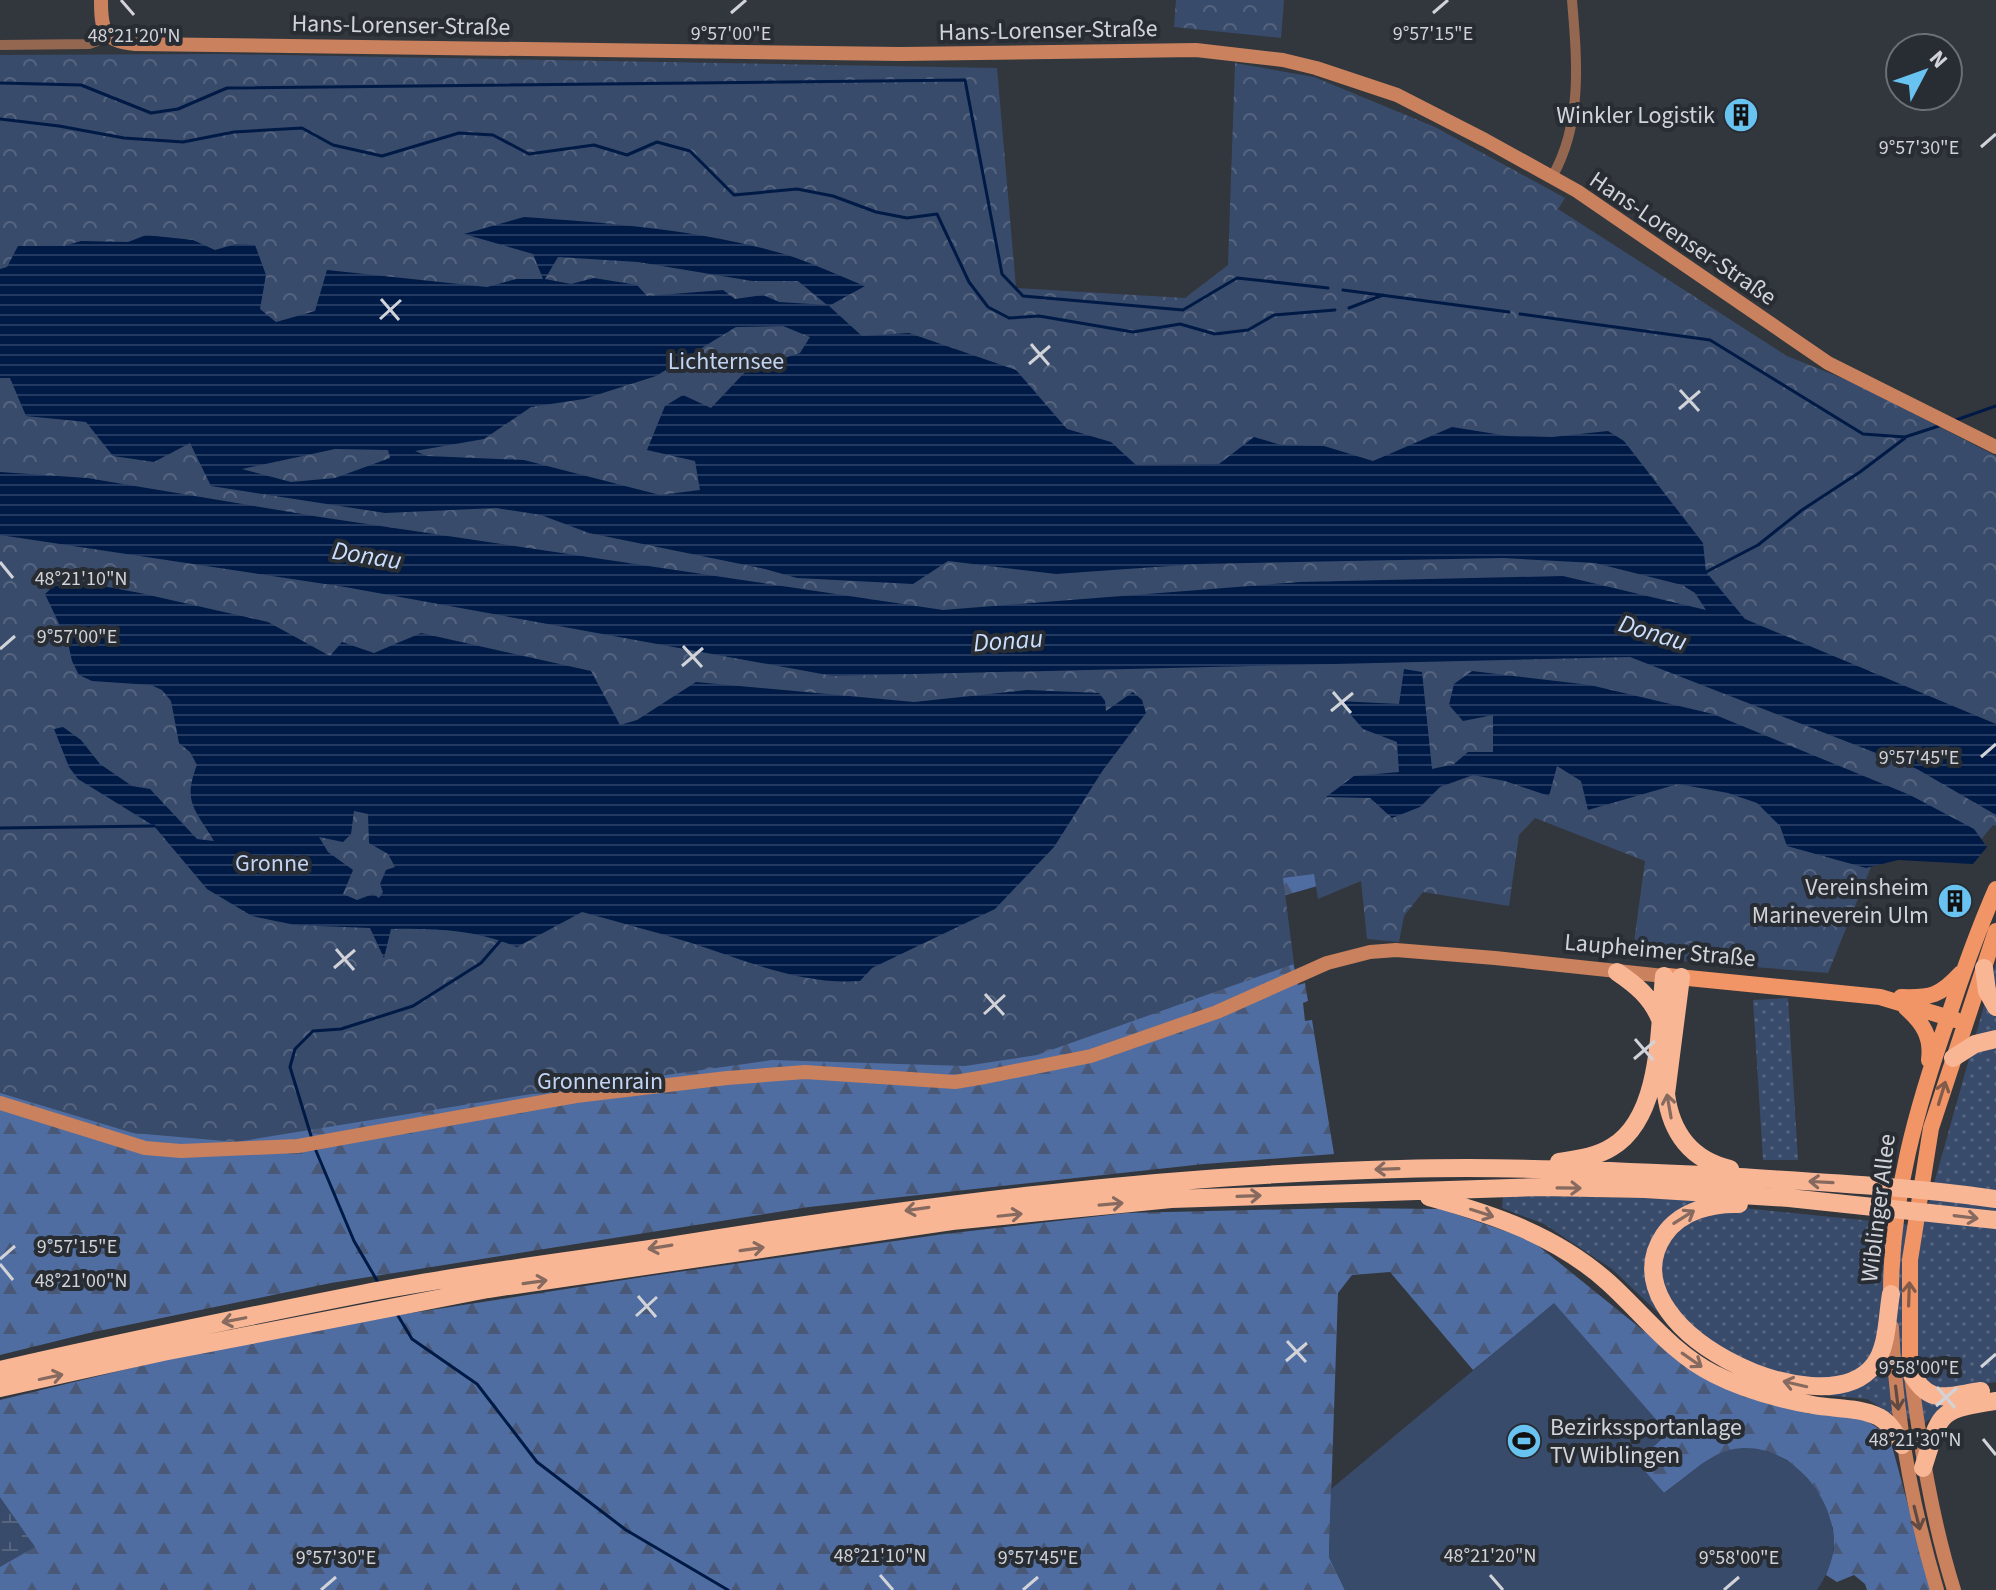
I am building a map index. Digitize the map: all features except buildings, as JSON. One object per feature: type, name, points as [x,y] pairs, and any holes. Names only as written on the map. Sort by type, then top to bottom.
[{"type":"highway","points":[[1986,960],[1987,991],[1996,1007]]},
{"type":"highway","points":[[1617,972],[1645,994],[1660,1019]]},
{"type":"highway","points":[[1521,1169],[1588,1157],[1616,1145],[1627,1134],[1649,1098],[1660,1019],[1673,977]]},
{"type":"highway","points":[[1673,977],[1666,1094],[1668,1113],[1675,1130],[1699,1157],[1712,1165],[1752,1171],[1767,1179]]},
{"type":"highway","points":[[1953,1058],[1975,1044],[1996,1039]]},
{"type":"highway","points":[[0,1370],[343,1307],[371,1292],[796,1225],[995,1199],[1303,1172],[1405,1168],[1521,1169],[1876,1185],[1996,1199]]},
{"type":"highway","points":[[343,1307],[379,1311],[488,1289],[952,1221],[1171,1199],[1555,1188],[1659,1190],[1789,1198],[1996,1220]]},
{"type":"highway","points":[[1407,1192],[1460,1205],[1521,1226],[1568,1250],[1609,1283],[1676,1349],[1714,1374],[1762,1393],[1813,1405],[1869,1413],[1889,1424],[1902,1445]]},
{"type":"highway","points":[[1789,1198],[1762,1204],[1725,1203],[1695,1210],[1669,1228],[1656,1246],[1652,1265],[1655,1291],[1669,1314],[1688,1333],[1735,1364],[1790,1383],[1829,1387],[1858,1378],[1876,1363],[1883,1350],[1891,1294]]},
{"type":"highway","points":[[0,1388],[313,1313]]},
{"type":"highway","points":[[1910,1371],[1921,1389],[1935,1396],[1996,1389]]},
{"type":"highway","points":[[1923,1468],[1933,1431],[1942,1418],[1964,1405],[1996,1401]]},
{"type":"main road","name":"Wiblinger Allee","points":[[1891,1294],[1891,1257],[1906,1156],[1927,1078],[1996,889]]},
{"type":"main road","name":"Wiblinger Allee","points":[[1910,1371],[1910,1260],[1931,1128],[1996,931]]},
{"type":"main road","points":[[1880,997],[1932,996],[1942,992],[1965,969]]},
{"type":"main road","name":"Laupheimer Straße","points":[[1673,977],[1880,997],[1965,1023]]},
{"type":"main road","points":[[1902,1004],[1927,1032],[1930,1053],[1927,1078]]},
{"type":"street","points":[[101,0],[101,22],[109,37]]},
{"type":"street","points":[[1552,177],[1561,163],[1572,125],[1576,88],[1572,0]]},
{"type":"street","name":"Hans-Lorenser-Straße","points":[[0,45],[89,44],[109,37],[121,43],[135,44],[479,49],[887,54],[1219,51],[1316,68],[1397,95],[1552,177],[1828,363],[1996,447]]},
{"type":"street","name":"Laupheimer Straße","points":[[0,1103],[145,1148],[181,1151],[305,1145],[576,1096],[727,1078],[805,1072],[955,1082],[985,1077],[1091,1056],[1217,1012],[1346,956],[1396,950],[1673,977]]},
{"type":"street","name":"Wiblinger Allee","points":[[1891,1294],[1894,1378],[1902,1445],[1909,1488],[1937,1590]]},
{"type":"street","name":"Wiblinger Allee","points":[[1910,1371],[1923,1468],[1954,1590]]},
{"type":"green space","points":[[1176,0],[1284,0],[1281,38],[1174,27]]},
{"type":"green space","name":"Lichternsee","points":[[220,54],[997,68],[1016,288],[1185,298],[1228,265],[1235,63],[1314,77],[1435,127],[1565,198],[1558,209],[1787,356],[1854,383],[1996,456],[1996,826],[1993,825],[1962,863],[1875,857],[1828,973],[1632,957],[1645,861],[1535,818],[1519,835],[1509,906],[1423,892],[1404,916],[1399,942],[1367,939],[1361,881],[1318,899],[1314,874],[1283,878],[1294,964],[1037,1055],[965,1066],[772,1060],[538,1093],[236,1142],[133,1133],[0,1093],[0,55]]},
{"type":"green space","name":"Gronnenrain","points":[[1347,838],[1356,875],[1279,897],[1298,985],[1305,983],[1308,1001],[1303,1003],[1305,1021],[1312,1020],[1334,1154],[1204,1164],[809,1207],[331,1283],[89,1333],[0,1355],[0,917]]},
{"type":"green space","points":[[1996,963],[1996,1382],[1971,1386],[1925,1423],[1893,1415],[1867,1399],[1823,1395],[1749,1378],[1687,1340],[1612,1269],[1544,1224],[1502,1208],[1503,1195],[1689,1199],[1734,1207],[1922,1226]]},
{"type":"green space","points":[[1788,998],[1798,1160],[1763,1160],[1753,1000]]},
{"type":"green space","points":[[1441,1209],[1531,1240],[1660,1344],[1744,1397],[1855,1414],[1883,1431],[1892,1446],[1931,1590],[1867,1590],[1865,1584],[1854,1575],[1837,1582],[1826,1575],[1834,1549],[1833,1528],[1808,1479],[1787,1460],[1767,1451],[1702,1464],[1664,1493],[1636,1462],[1667,1434],[1554,1304],[1473,1370],[1390,1272],[1352,1275],[1338,1293],[1329,1557],[1345,1590],[0,1590],[0,1400],[263,1336],[643,1277],[944,1234],[1126,1213]]},
{"type":"green space","name":"Bezirkssportanlage TV Wiblingen","points":[[1554,1303],[1668,1433],[1637,1462],[1664,1493],[1703,1463],[1730,1450],[1750,1448],[1770,1452],[1803,1474],[1816,1489],[1832,1526],[1832,1557],[1817,1590],[1345,1590],[1329,1557],[1331,1489]]},
{"type":"green space","points":[[0,1497],[35,1547],[0,1567]]},
{"type":"water","name":"Lichternsee","points":[[524,217],[681,232],[742,243],[796,258],[865,286],[829,306],[862,336],[909,333],[1016,370],[1067,429],[1111,442],[1136,465],[1219,464],[1254,437],[1281,445],[1324,446],[1373,461],[1452,427],[1508,436],[1552,437],[1608,431],[1624,441],[1703,543],[1706,572],[1745,619],[1996,724],[1996,815],[1917,769],[1630,657],[833,676],[345,587],[0,535],[0,472],[87,478],[320,517],[943,610],[1300,582],[1563,576],[1706,610],[1695,593],[1682,585],[1595,563],[1503,558],[1198,564],[1056,574],[948,561],[913,584],[797,578],[589,533],[541,515],[496,508],[385,513],[211,486],[190,443],[154,462],[113,456],[86,422],[26,416],[10,378],[0,378],[0,269],[7,267],[18,246],[64,246],[81,241],[128,242],[146,235],[193,240],[215,250],[236,244],[255,245],[266,275],[260,309],[276,322],[315,311],[327,270],[487,287],[516,279],[543,279],[533,254],[464,234]],"holes":[[[558,257],[638,262],[752,281],[798,281],[827,305],[779,302],[763,295],[735,299],[723,290],[647,296],[637,285],[594,278],[571,284],[545,279]],[[783,326],[810,337],[800,353],[747,370],[711,408],[683,395],[665,406],[647,450],[695,461],[700,490],[660,495],[524,460],[427,456],[415,451],[484,439],[531,407],[584,399],[656,376],[736,327]],[[335,449],[388,450],[390,458],[335,478],[291,482],[242,469]]]},
{"type":"water","name":"Gronne","points":[[70,580],[140,593],[268,622],[330,656],[342,642],[374,653],[421,633],[591,671],[620,725],[637,720],[696,682],[914,702],[1027,690],[1099,693],[1105,701],[1106,711],[1133,692],[1142,700],[1146,713],[1103,770],[1054,847],[995,909],[872,968],[860,981],[794,975],[582,912],[517,947],[455,931],[391,929],[384,958],[370,928],[295,925],[252,916],[207,889],[154,826],[78,779],[69,767],[54,729],[63,727],[81,740],[100,764],[132,786],[150,789],[197,839],[214,841],[193,806],[191,789],[197,765],[190,752],[179,743],[171,701],[162,690],[151,685],[92,681],[79,675],[45,594],[58,582]],"holes":[[[354,811],[368,814],[369,843],[388,854],[395,867],[386,870],[380,884],[383,892],[379,898],[373,894],[357,900],[343,894],[353,870],[328,852],[319,837],[343,842],[351,834]]]},
{"type":"water","points":[[1404,669],[1422,672],[1432,769],[1454,764],[1468,752],[1493,752],[1493,715],[1463,721],[1449,705],[1454,684],[1472,671],[1590,685],[1713,714],[1910,795],[1974,829],[1987,847],[1973,864],[1898,860],[1866,868],[1787,846],[1780,826],[1757,803],[1728,793],[1678,784],[1588,810],[1581,781],[1557,766],[1549,796],[1505,781],[1473,775],[1440,787],[1420,807],[1392,818],[1370,798],[1326,797],[1354,776],[1399,772],[1397,742],[1363,729],[1339,701],[1399,704]]},
{"type":"waterway","points":[[0,83],[81,85],[151,113],[178,109],[227,88],[965,80],[1002,274],[1023,296],[1183,310],[1237,278],[1328,288]]},
{"type":"waterway","points":[[0,119],[124,138],[183,142],[234,132],[302,128],[333,145],[382,156],[459,133],[493,135],[529,154],[594,145],[627,155],[657,142],[690,151],[734,195],[797,189],[833,196],[876,212],[907,218],[937,214],[969,282],[988,307],[1009,318],[1039,316],[1133,332],[1180,324],[1215,334],[1248,330],[1274,315],[1335,310]]},
{"type":"waterway","points":[[1343,290],[1509,312]]},
{"type":"waterway","points":[[1349,308],[1383,295]]},
{"type":"waterway","points":[[1520,314],[1710,340],[1863,434],[1905,437],[1942,425]]},
{"type":"waterway","points":[[1956,420],[1996,406]]},
{"type":"waterway","points":[[1706,572],[1758,545],[1802,510],[1905,438]]},
{"type":"waterway","points":[[0,828],[154,826]]},
{"type":"waterway","points":[[312,1139],[290,1067],[295,1049],[313,1031],[341,1029],[413,1006],[481,963],[501,940]]},
{"type":"waterway","points":[[314,1146],[354,1241],[379,1284]]},
{"type":"waterway","points":[[397,1314],[412,1339],[477,1384],[537,1462],[626,1530],[728,1590]]},
{"type":"place","name":"Winkler Logistik","points":[[1741,115]]},
{"type":"place","name":"Vereinsheim Marineverein Ulm","points":[[1955,901]]},
{"type":"place","name":"Bezirkssportanlage TV Wiblingen","points":[[1524,1441]]},
{"type":"water label","name":"Donau","points":[[367,555]]},
{"type":"water label","name":"Donau","points":[[1653,632]]},
{"type":"water label","name":"Donau","points":[[1008,640]]}]
